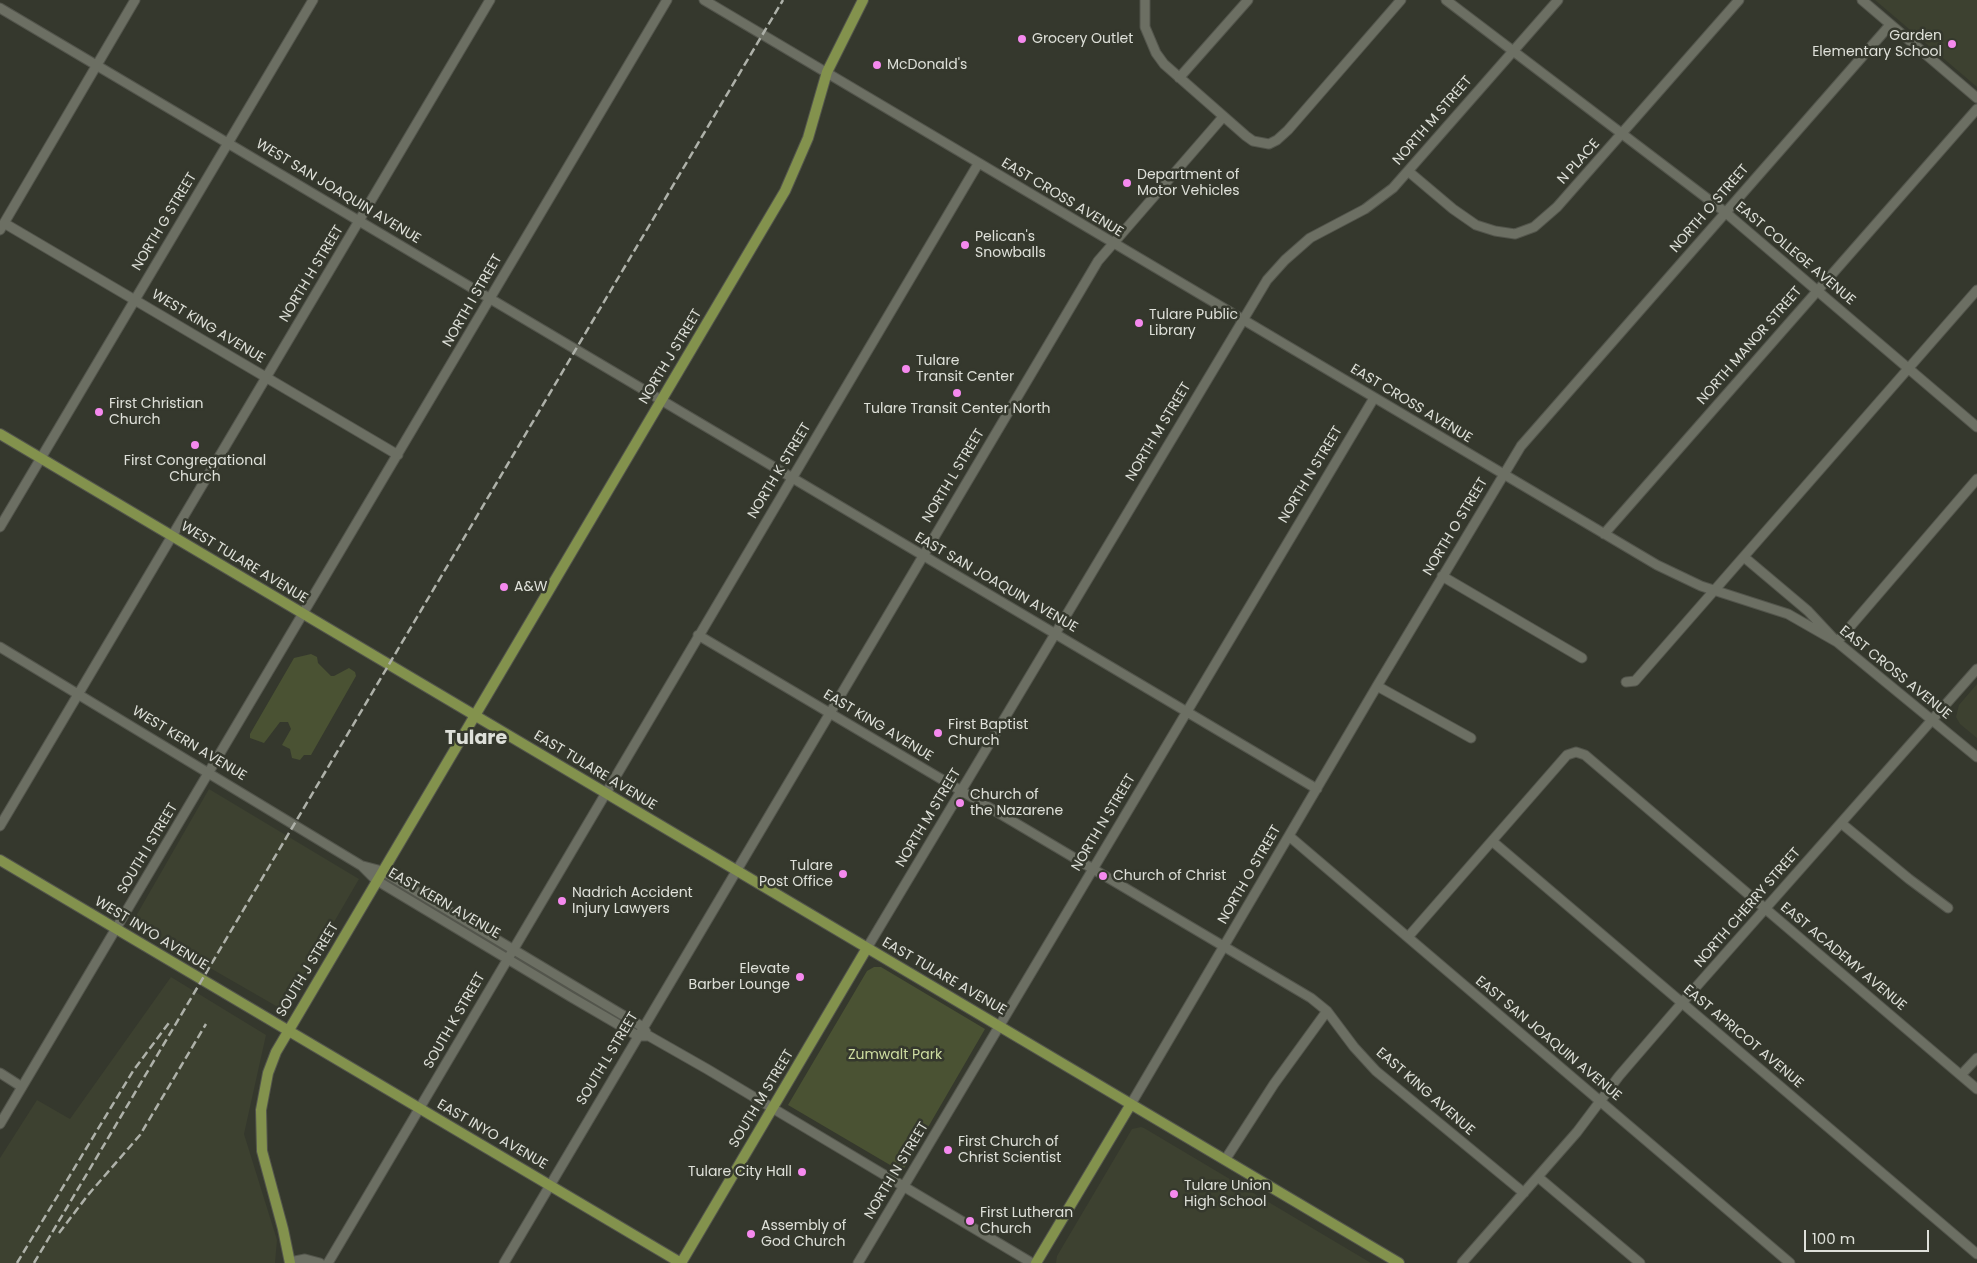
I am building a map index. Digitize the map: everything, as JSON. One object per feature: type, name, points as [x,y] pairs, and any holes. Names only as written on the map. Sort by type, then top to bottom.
[{"type":"main road","name":"NORTH J STREET","points":[[474,715],[784,191],[808,138],[827,72],[863,0]]},
{"type":"main road","name":"WEST TULARE AVENUE","points":[[0,434],[474,715]]},
{"type":"main road","name":"EAST TULARE AVENUE","points":[[474,715],[1399,1263]]},
{"type":"main road","name":"SOUTH J STREET","points":[[290,1263],[283,1229],[265,1171],[262,1151],[261,1120],[268,1074],[288,1030],[474,715]]},
{"type":"main road","name":"WEST INYO AVENUE","points":[[0,860],[288,1030]]},
{"type":"main road","name":"SOUTH M STREET","points":[[682,1263],[867,948]]},
{"type":"main road","name":"EAST INYO AVENUE","points":[[288,1030],[682,1263]]},
{"type":"main road","points":[[1036,1263],[1131,1104]]},
{"type":"street","points":[[2,226],[135,0]]},
{"type":"street","name":"NORTH G STREET","points":[[0,527],[313,0]]},
{"type":"street","name":"NORTH H STREET","points":[[0,826],[490,0]]},
{"type":"street","name":"NORTH I STREET","points":[[304,615],[667,0]]},
{"type":"street","name":"EAST CROSS AVENUE","points":[[704,0],[1668,571],[1714,590],[1788,614],[1837,642],[1977,757]]},
{"type":"street","points":[[1145,0],[1144,16],[1150,42],[1156,53],[1179,78],[1223,117],[1253,140],[1269,144],[1277,140],[1401,0]]},
{"type":"street","points":[[1179,78],[1248,0]]},
{"type":"street","name":"EAST COLLEGE AVENUE","points":[[1446,0],[1621,135],[1725,212],[1977,427]]},
{"type":"street","name":"NORTH M STREET","points":[[867,948],[1054,632],[1242,319],[1268,280],[1289,255],[1315,234],[1379,200],[1408,171],[1558,0]]},
{"type":"street","name":"N PLACE","points":[[1408,171],[1453,209],[1476,225],[1495,232],[1515,234],[1543,221],[1739,0]]},
{"type":"street","points":[[1862,0],[1977,98]]},
{"type":"street","name":"WEST SAN JOAQUIN AVENUE","points":[[0,8],[661,400]]},
{"type":"street","name":"NORTH O STREET","points":[[1131,1104],[1442,576],[1503,474],[1533,430],[1890,24]]},
{"type":"street","name":"NORTH MANOR STREET","points":[[1604,534],[1977,109]]},
{"type":"street","name":"NORTH L STREET","points":[[738,871],[1098,261],[1223,117]]},
{"type":"street","name":"NORTH K STREET","points":[[606,794],[698,635],[978,164]]},
{"type":"street","name":"WEST KING AVENUE","points":[[2,226],[135,300],[398,455]]},
{"type":"street","points":[[1626,682],[1635,681],[1977,290]]},
{"type":"street","name":"NORTH N STREET","points":[[858,1263],[1374,398]]},
{"type":"street","name":"EAST SAN JOAQUIN AVENUE","points":[[661,400],[1317,789]]},
{"type":"street","points":[[1744,557],[1808,611],[1837,642],[1977,479]]},
{"type":"street","points":[[1442,576],[1582,658]]},
{"type":"street","name":"SOUTH I STREET","points":[[0,1124],[304,615]]},
{"type":"street","name":"EAST KING AVENUE","points":[[698,635],[1311,998],[1327,1011],[1354,1047],[1376,1071],[1524,1193]]},
{"type":"street","name":"WEST KERN AVENUE","points":[[0,647],[79,693],[362,866]]},
{"type":"street","name":"NORTH CHERRY STREET","points":[[1462,1263],[1538,1177],[1681,1004],[1977,669]]},
{"type":"street","points":[[1377,686],[1471,738]]},
{"type":"street","name":"EAST ACADEMY AVENUE","points":[[1492,841],[1567,755],[1576,752],[1585,755],[1977,1089]]},
{"type":"street","name":"SOUTH K STREET","points":[[328,1263],[606,794]]},
{"type":"street","points":[[1841,822],[1909,879],[1948,908]]},
{"type":"street","name":"EAST SAN JOAQUIN AVENUE","points":[[1289,836],[1790,1263]]},
{"type":"street","points":[[1408,937],[1492,841]]},
{"type":"street","name":"EAST APRICOT AVENUE","points":[[1492,841],[1681,1004],[1977,1254]]},
{"type":"street","name":"EAST KERN AVENUE","points":[[362,866],[382,871],[643,1027],[649,1036],[1032,1263]]},
{"type":"street","name":"EAST KERN AVENUE","points":[[362,866],[376,880],[638,1036]]},
{"type":"street","name":"SOUTH L STREET","points":[[504,1263],[643,1027],[738,871]]},
{"type":"street","points":[[1225,1160],[1274,1084],[1327,1011]]},
{"type":"street","points":[[638,1036],[649,1036]]},
{"type":"street","points":[[1961,1075],[1977,1058]]},
{"type":"street","points":[[0,1073],[22,1087]]},
{"type":"street","points":[[1538,1177],[1640,1263]]},
{"type":"street","points":[[290,1263],[305,1259],[320,1263]]},
{"type":"shaded area","name":"Garden Elementary School","points":[[1875,0],[1977,0],[1977,87]]},
{"type":"shaded area","points":[[1977,684],[1977,738],[1960,724],[1956,717],[1959,705]]},
{"type":"shaded area","points":[[209,789],[359,879],[283,1010],[132,923]]},
{"type":"shaded area","points":[[171,977],[266,1035],[244,1134],[277,1240],[275,1263],[0,1263],[0,1158],[37,1100],[70,1119]]},
{"type":"shaded area","name":"Tulare Union High School","points":[[1141,1127],[1371,1263],[1056,1263],[1057,1256],[1132,1129]]},
{"type":"green space","points":[[311,654],[317,657],[318,663],[331,676],[349,668],[355,672],[356,676],[311,755],[304,755],[300,760],[292,758],[290,749],[282,745],[291,729],[288,722],[280,722],[264,743],[250,738],[250,734],[294,658]]},
{"type":"green space","name":"Zumwalt Park","points":[[874,967],[881,967],[985,1029],[902,1172],[788,1105],[867,971]]},
{"type":"railway","points":[[34,1263],[783,0]]},
{"type":"railway","points":[[17,1263],[133,1071],[171,1020]]},
{"type":"railway","points":[[59,1233],[88,1195],[140,1135],[206,1024]]},
{"type":"place","name":"Grocery Outlet","points":[[1022,39]]},
{"type":"place","name":"Garden Elementary School","points":[[1952,44]]},
{"type":"place","name":"McDonald's","points":[[877,65]]},
{"type":"place","name":"Department of Motor Vehicles","points":[[1127,183]]},
{"type":"place","name":"Pelican's Snowballs","points":[[965,245]]},
{"type":"place","name":"Tulare Public Library","points":[[1139,323]]},
{"type":"place","name":"Tulare Transit Center","points":[[906,369]]},
{"type":"place","name":"Tulare Transit Center North","points":[[957,393]]},
{"type":"place","name":"First Christian Church","points":[[99,412]]},
{"type":"place","name":"First Congregational Church","points":[[195,445]]},
{"type":"place","name":"A&W","points":[[504,587]]},
{"type":"place","name":"First Baptist Church","points":[[938,733]]},
{"type":"place","name":"Church of the Nazarene","points":[[960,803]]},
{"type":"place","name":"Tulare Post Office","points":[[843,874]]},
{"type":"place","name":"Church of Christ","points":[[1103,876]]},
{"type":"place","name":"Nadrich Accident Injury Lawyers","points":[[562,901]]},
{"type":"place","name":"Elevate Barber Lounge","points":[[800,977]]},
{"type":"place","name":"First Church of Christ Scientist","points":[[948,1150]]},
{"type":"place","name":"Tulare City Hall","points":[[802,1172]]},
{"type":"place","name":"Tulare Union High School","points":[[1174,1194]]},
{"type":"place","name":"First Lutheran Church","points":[[970,1221]]},
{"type":"place","name":"Assembly of God Church","points":[[751,1234]]},
{"type":"district","name":"Tulare","points":[[476,739]]}]
